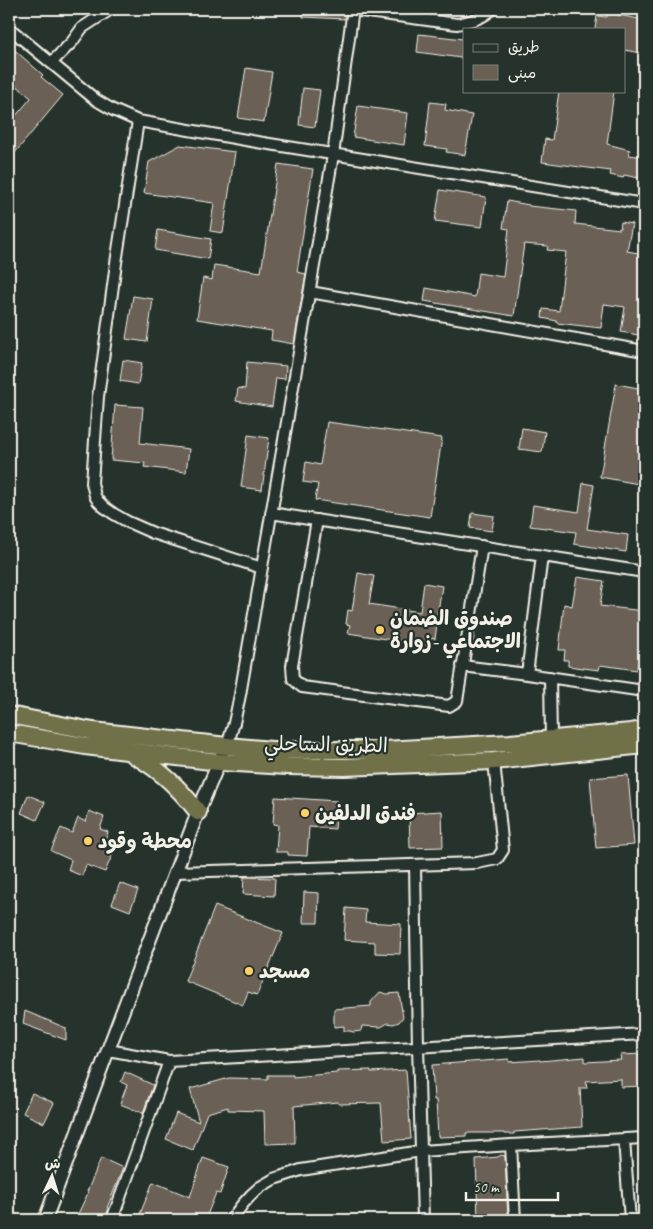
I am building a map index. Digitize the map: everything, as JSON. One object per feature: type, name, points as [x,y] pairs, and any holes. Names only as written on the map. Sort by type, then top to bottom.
[{"type":"highway","name":"الطريق الساحلي","points":[[9,715],[93,730],[272,750],[384,750],[500,744],[644,730]]},
{"type":"highway","name":"الطريق الساحلي","points":[[9,732],[84,746],[219,762],[287,766],[344,767],[494,761],[644,745]]},
{"type":"highway","points":[[128,751],[167,777],[198,812]]},
{"type":"street","points":[[51,63],[72,42],[82,28],[111,9]]},
{"type":"street","points":[[45,1220],[175,872],[198,812],[227,746],[234,723],[333,154],[353,9],[457,24],[474,20],[487,14],[492,9]]},
{"type":"street","points":[[9,28],[96,100],[138,121],[188,131],[644,204]]},
{"type":"street","points":[[138,121],[116,262],[98,397],[92,483],[95,496],[104,508],[153,533],[262,568]]},
{"type":"street","points":[[310,292],[644,351]]},
{"type":"street","points":[[271,513],[644,572]]},
{"type":"street","points":[[316,520],[292,666],[293,680],[302,688],[449,706],[456,701],[482,546]]},
{"type":"street","points":[[527,674],[542,556]]},
{"type":"street","points":[[462,666],[644,691]]},
{"type":"street","points":[[550,677],[551,739]]},
{"type":"street","points":[[175,872],[477,863],[497,859],[503,850],[494,761]]},
{"type":"street","points":[[415,865],[423,1220]]},
{"type":"street","points":[[108,1050],[169,1060],[644,1034]]},
{"type":"street","points":[[112,1220],[169,1060]]},
{"type":"street","points":[[232,1220],[250,1194],[274,1179],[301,1170],[421,1151],[644,1138]]},
{"type":"street","points":[[624,1140],[630,1220]]},
{"type":"street","points":[[511,1145],[515,1220]]},
{"type":"building","points":[[303,9],[346,9],[345,19],[303,17]]},
{"type":"building","points":[[608,13],[644,20],[644,50],[642,49],[641,53],[626,50],[626,28],[595,28],[597,16],[607,17]]},
{"type":"building","points":[[419,34],[463,39],[461,58],[417,52]]},
{"type":"building","points":[[9,45],[43,75],[41,77],[63,95],[9,160],[9,124],[31,98],[9,79]]},
{"type":"building","points":[[246,68],[272,72],[264,122],[238,118]]},
{"type":"building","points":[[303,88],[320,90],[315,127],[299,125]]},
{"type":"building","points":[[559,92],[614,92],[607,144],[630,150],[629,155],[644,157],[644,179],[624,175],[623,178],[610,175],[611,171],[542,162],[545,139],[552,140]]},
{"type":"building","points":[[430,102],[446,104],[445,110],[472,115],[465,155],[446,152],[447,149],[425,146]]},
{"type":"building","points":[[358,106],[408,113],[404,145],[353,137]]},
{"type":"building","points":[[180,145],[235,152],[223,233],[210,231],[214,203],[144,193],[149,162]]},
{"type":"building","points":[[278,164],[313,169],[297,272],[306,274],[294,344],[271,340],[272,331],[197,319],[203,278],[212,280],[214,265],[261,272]]},
{"type":"building","points":[[440,190],[486,197],[482,227],[435,221]]},
{"type":"building","points":[[507,201],[529,206],[576,211],[575,224],[620,229],[621,222],[632,224],[627,251],[644,254],[644,336],[621,332],[625,307],[604,304],[601,328],[557,323],[557,321],[542,318],[543,309],[559,311],[566,252],[547,250],[548,246],[524,244],[514,316],[424,301],[426,288],[475,297],[478,273],[503,277],[509,229],[503,228]]},
{"type":"building","points":[[158,230],[211,239],[208,259],[155,250]]},
{"type":"building","points":[[133,296],[153,299],[147,342],[126,339]]},
{"type":"building","points":[[123,360],[142,363],[138,384],[120,381]]},
{"type":"building","points":[[247,362],[286,366],[285,379],[276,378],[272,407],[236,401],[238,388],[245,389]]},
{"type":"building","points":[[616,384],[644,389],[644,453],[639,484],[600,477]]},
{"type":"building","points":[[115,405],[143,407],[140,443],[189,449],[186,472],[144,467],[145,463],[111,460]]},
{"type":"building","points":[[327,422],[442,438],[430,517],[315,500],[318,484],[303,482],[306,462],[320,465]]},
{"type":"building","points":[[522,428],[545,432],[542,452],[519,449]]},
{"type":"building","points":[[248,435],[269,438],[262,490],[241,487]]},
{"type":"building","points":[[583,483],[594,485],[587,529],[628,535],[626,552],[574,544],[576,532],[530,526],[533,505],[579,512]]},
{"type":"building","points":[[472,513],[494,516],[492,531],[470,528]]},
{"type":"building","points":[[358,573],[374,576],[369,604],[420,612],[424,583],[442,586],[435,639],[431,638],[430,646],[348,633],[350,625],[346,624],[348,610],[352,611]]},
{"type":"building","points":[[577,577],[604,581],[600,606],[644,611],[637,670],[600,665],[599,670],[568,666],[568,660],[564,660],[565,650],[559,650],[564,604],[572,606]]},
{"type":"building","points":[[628,775],[634,845],[596,848],[590,778]]},
{"type":"building","points":[[28,795],[45,802],[37,820],[21,813]]},
{"type":"building","name":"فندق الدلفين","points":[[275,797],[337,801],[335,829],[309,827],[307,856],[288,855],[288,852],[276,852],[278,825],[273,824]]},
{"type":"building","points":[[89,811],[104,817],[100,829],[108,832],[103,847],[114,851],[105,872],[86,865],[82,876],[68,870],[71,860],[51,851],[61,828],[72,833],[78,818],[86,822]]},
{"type":"building","points":[[442,811],[443,847],[410,848],[409,813]]},
{"type":"building","points":[[244,877],[275,878],[274,896],[243,894]]},
{"type":"building","points":[[120,883],[138,890],[130,911],[112,904]]},
{"type":"building","points":[[304,892],[319,893],[318,923],[303,923]]},
{"type":"building","points":[[215,906],[283,933],[257,995],[248,992],[243,1005],[185,981]]},
{"type":"building","points":[[346,908],[366,910],[365,922],[401,924],[400,954],[375,953],[375,942],[344,940]]},
{"type":"building","points":[[380,992],[387,994],[399,993],[403,1017],[399,1022],[388,1023],[381,1027],[362,1026],[361,1031],[353,1032],[344,1031],[344,1026],[334,1027],[334,1009],[371,1006],[371,1002]]},
{"type":"building","points":[[25,1011],[66,1028],[66,1040],[23,1024]]},
{"type":"building","points":[[644,1054],[644,1086],[621,1087],[621,1079],[586,1081],[587,1088],[580,1088],[582,1127],[514,1132],[514,1134],[466,1133],[466,1136],[438,1137],[432,1065],[509,1059],[509,1062],[585,1057],[585,1062],[621,1060],[620,1055]]},
{"type":"building","points":[[371,1070],[371,1072],[406,1070],[411,1139],[384,1141],[381,1103],[338,1104],[338,1102],[294,1106],[295,1143],[265,1144],[264,1111],[228,1110],[228,1107],[207,1113],[193,1150],[166,1139],[176,1113],[199,1122],[190,1089],[229,1078],[268,1079],[268,1075],[293,1075],[293,1077],[337,1073],[337,1071]]},
{"type":"building","points":[[125,1072],[153,1085],[143,1113],[120,1104],[127,1085],[121,1082]]},
{"type":"building","points":[[32,1093],[54,1103],[44,1123],[23,1113]]},
{"type":"building","points":[[501,1155],[505,1156],[508,1220],[478,1220],[476,1159],[498,1157]]},
{"type":"building","points":[[101,1158],[123,1168],[107,1208],[109,1208],[106,1216],[104,1220],[75,1220],[88,1193]]},
{"type":"building","points":[[203,1158],[229,1167],[220,1194],[216,1193],[205,1220],[154,1220],[140,1214],[153,1182],[190,1197]]},
{"type":"place","name":"صندوق الضمان الاجتماعي -زوارة","points":[[380,630]]},
{"type":"place","name":"فندق الدلفين","points":[[305,813]]},
{"type":"place","name":"محطة وقود","points":[[88,841]]},
{"type":"place","name":"مسجد","points":[[249,971]]}]
